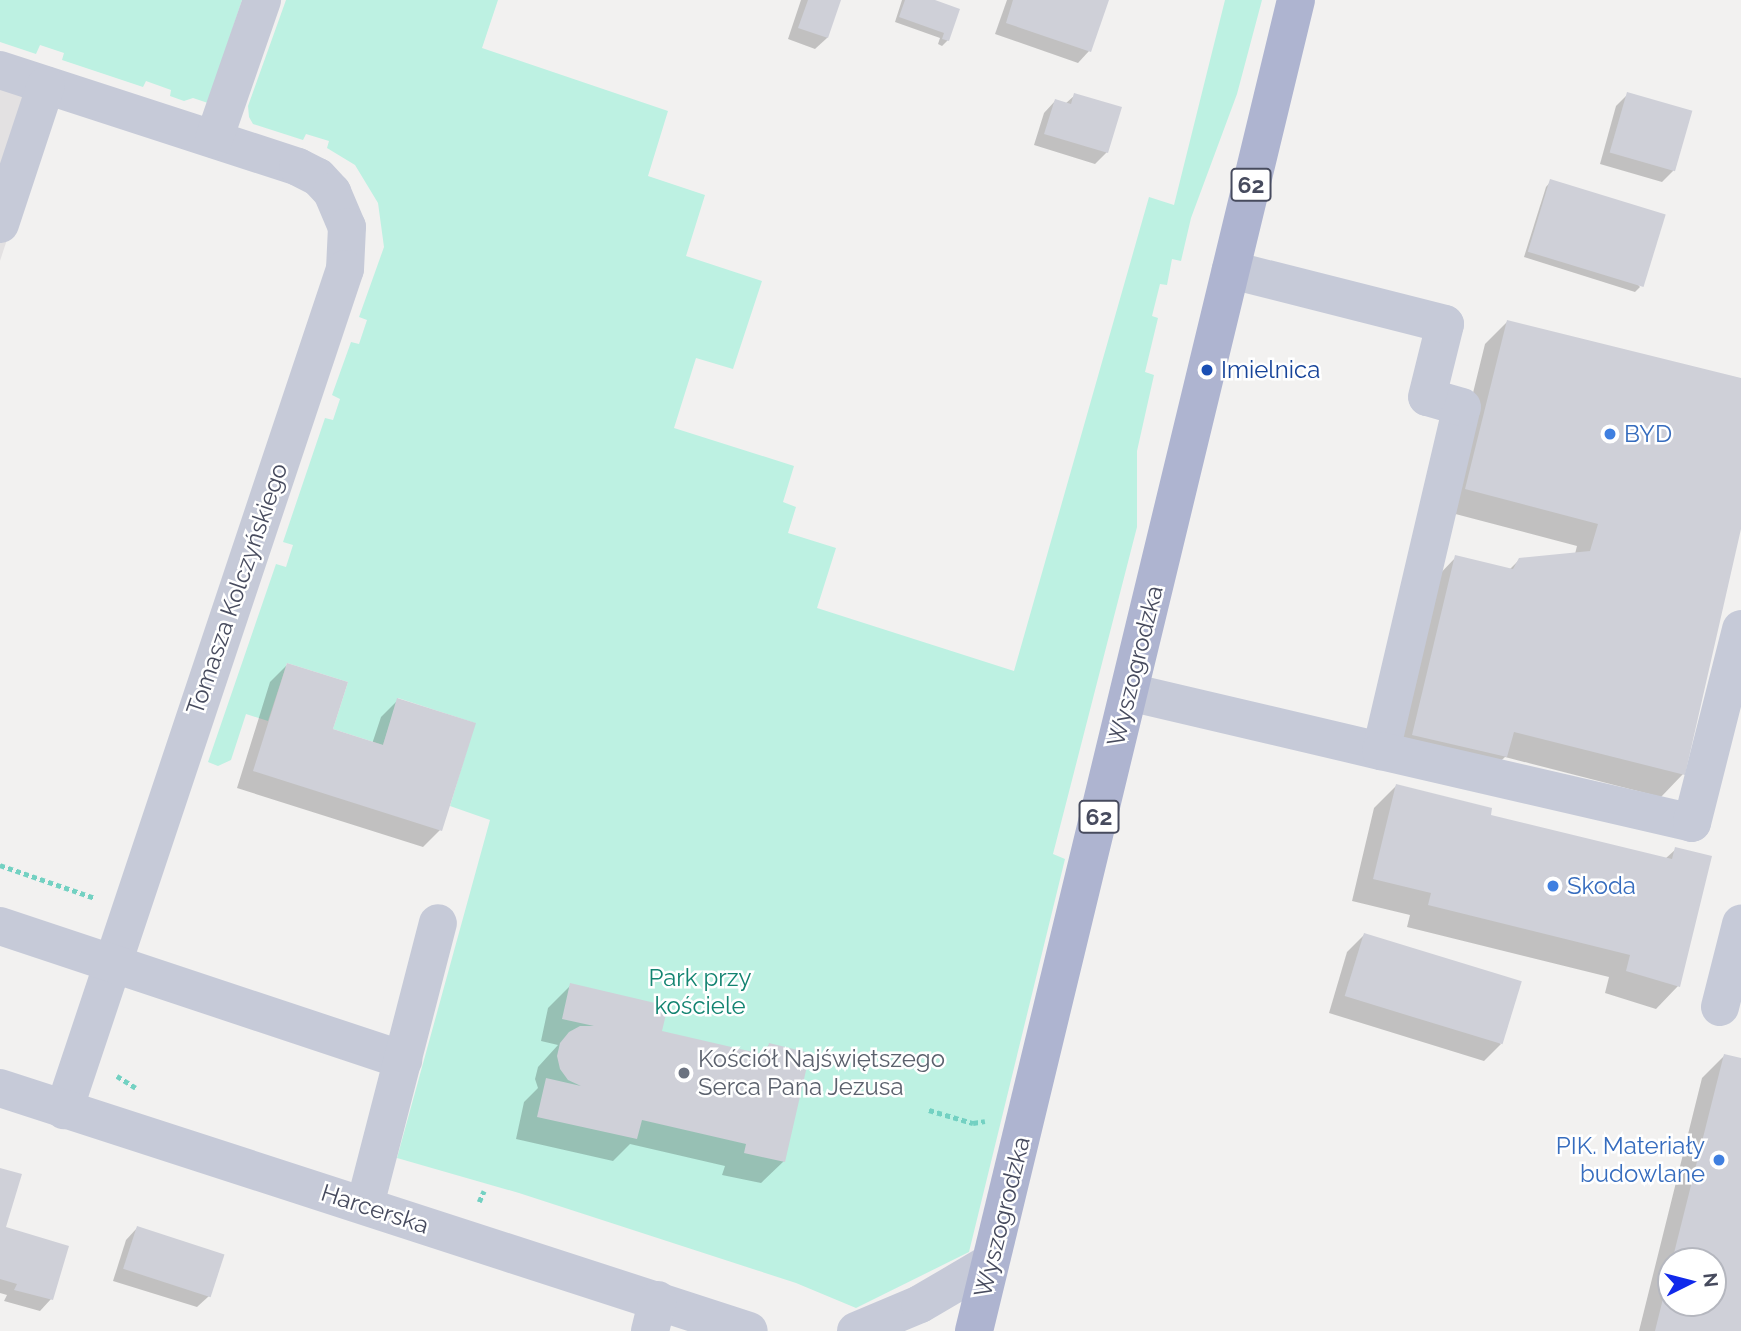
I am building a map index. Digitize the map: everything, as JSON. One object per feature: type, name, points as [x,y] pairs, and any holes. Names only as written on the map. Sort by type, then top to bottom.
[{"type":"main road","name":"Wyszogrodzka","points":[[974,1331],[1296,0]]},
{"type":"street","points":[[214,139],[262,0]]},
{"type":"street","name":"Tomasza Kolczyńskiego","points":[[0,70],[298,167],[318,177],[332,192],[347,227],[345,269],[64,1110]]},
{"type":"street","points":[[0,223],[46,85]]},
{"type":"street","points":[[1231,270],[1445,324],[1427,397],[1462,407],[1381,751]]},
{"type":"street","points":[[1129,692],[1692,823],[1741,629]]},
{"type":"street","points":[[365,1205],[438,923]]},
{"type":"street","points":[[1720,1007],[1741,924]]},
{"type":"street","points":[[0,926],[403,1059]]},
{"type":"street","name":"Harcerska","points":[[0,1088],[365,1205],[654,1316],[749,1331]]},
{"type":"street","points":[[856,1331],[920,1304],[990,1263]]},
{"type":"path","points":[[0,865],[106,902]]},
{"type":"path","points":[[929,1110],[973,1123],[987,1121]]},
{"type":"shaded area","points":[[0,88],[51,105],[0,261]]},
{"type":"green space","points":[[0,0],[242,0],[208,103],[193,98],[184,101],[170,96],[171,90],[146,81],[143,87],[62,60],[64,53],[40,45],[36,54],[0,42]]},
{"type":"green space","name":"Park przy kościele","points":[[286,0],[498,0],[482,48],[668,111],[648,176],[705,195],[686,256],[762,281],[733,369],[696,358],[674,428],[794,466],[783,502],[796,507],[788,533],[836,548],[817,608],[1014,671],[1149,197],[1174,205],[1225,0],[1262,0],[1237,94],[1191,218],[1181,261],[1172,259],[1167,285],[1160,284],[1152,316],[1158,318],[1145,372],[1154,375],[1137,451],[1137,527],[1053,854],[1065,859],[969,1252],[856,1308],[796,1283],[519,1193],[397,1158],[490,820],[450,806],[475,723],[398,698],[383,745],[333,729],[348,682],[287,663],[268,721],[246,714],[231,760],[218,766],[208,762],[276,564],[286,567],[293,545],[283,542],[325,418],[333,420],[340,399],[332,395],[351,342],[359,344],[367,320],[359,317],[384,247],[378,203],[355,165],[327,148],[329,141],[306,134],[303,140],[253,124],[249,117],[248,106]]},
{"type":"building","points":[[808,0],[841,0],[828,38],[798,28]]},
{"type":"building","points":[[905,0],[935,0],[960,9],[949,41],[942,39],[944,33],[899,17]]},
{"type":"building","points":[[1013,0],[1109,0],[1091,52],[1006,23]]},
{"type":"building","points":[[1627,92],[1692,111],[1675,171],[1610,153]]},
{"type":"building","points":[[1074,93],[1122,107],[1108,153],[1044,134],[1055,99],[1071,104]]},
{"type":"building","points":[[1550,179],[1666,214],[1643,287],[1528,252]]},
{"type":"building","points":[[1507,320],[1741,378],[1741,529],[1685,775],[1514,732],[1507,757],[1412,735],[1455,555],[1513,569],[1519,558],[1590,551],[1598,524],[1465,489]]},
{"type":"building","points":[[287,663],[348,682],[333,729],[383,745],[397,698],[476,723],[442,831],[253,771]]},
{"type":"building","name":"Skoda","points":[[1396,784],[1492,808],[1491,815],[1672,859],[1675,847],[1712,856],[1680,987],[1626,971],[1630,955],[1428,905],[1431,893],[1373,879]]},
{"type":"building","points":[[1364,933],[1522,981],[1502,1044],[1345,996]]},
{"type":"building","name":"Kościół Najświętszego Serca Pana Jezusa","points":[[570,983],[668,1006],[662,1031],[766,1055],[769,1043],[810,1053],[785,1162],[744,1153],[746,1144],[642,1120],[637,1139],[537,1117],[546,1078],[581,1086],[568,1080],[560,1069],[557,1056],[560,1043],[569,1032],[580,1026],[594,1026],[562,1019]]},
{"type":"building","name":"PIK. Materiały budowlane","points":[[1724,1054],[1741,1058],[1741,1331],[1655,1331],[1658,1317],[1727,1317],[1727,1247],[1676,1247]]},
{"type":"building","points":[[0,1168],[22,1174],[6,1227],[69,1246],[53,1300],[14,1290],[17,1284],[0,1279]]},
{"type":"building","points":[[137,1226],[224,1254],[211,1297],[123,1269]]},
{"type":"place","name":"Imielnica","points":[[1207,370]]},
{"type":"place","name":"BYD","points":[[1610,434]]},
{"type":"place","name":"Skoda","points":[[1553,886]]},
{"type":"place","name":"Kościół Najświętszego Serca Pana Jezusa","points":[[684,1073]]},
{"type":"place","name":"PIK. Materiały budowlane","points":[[1719,1160]]}]
